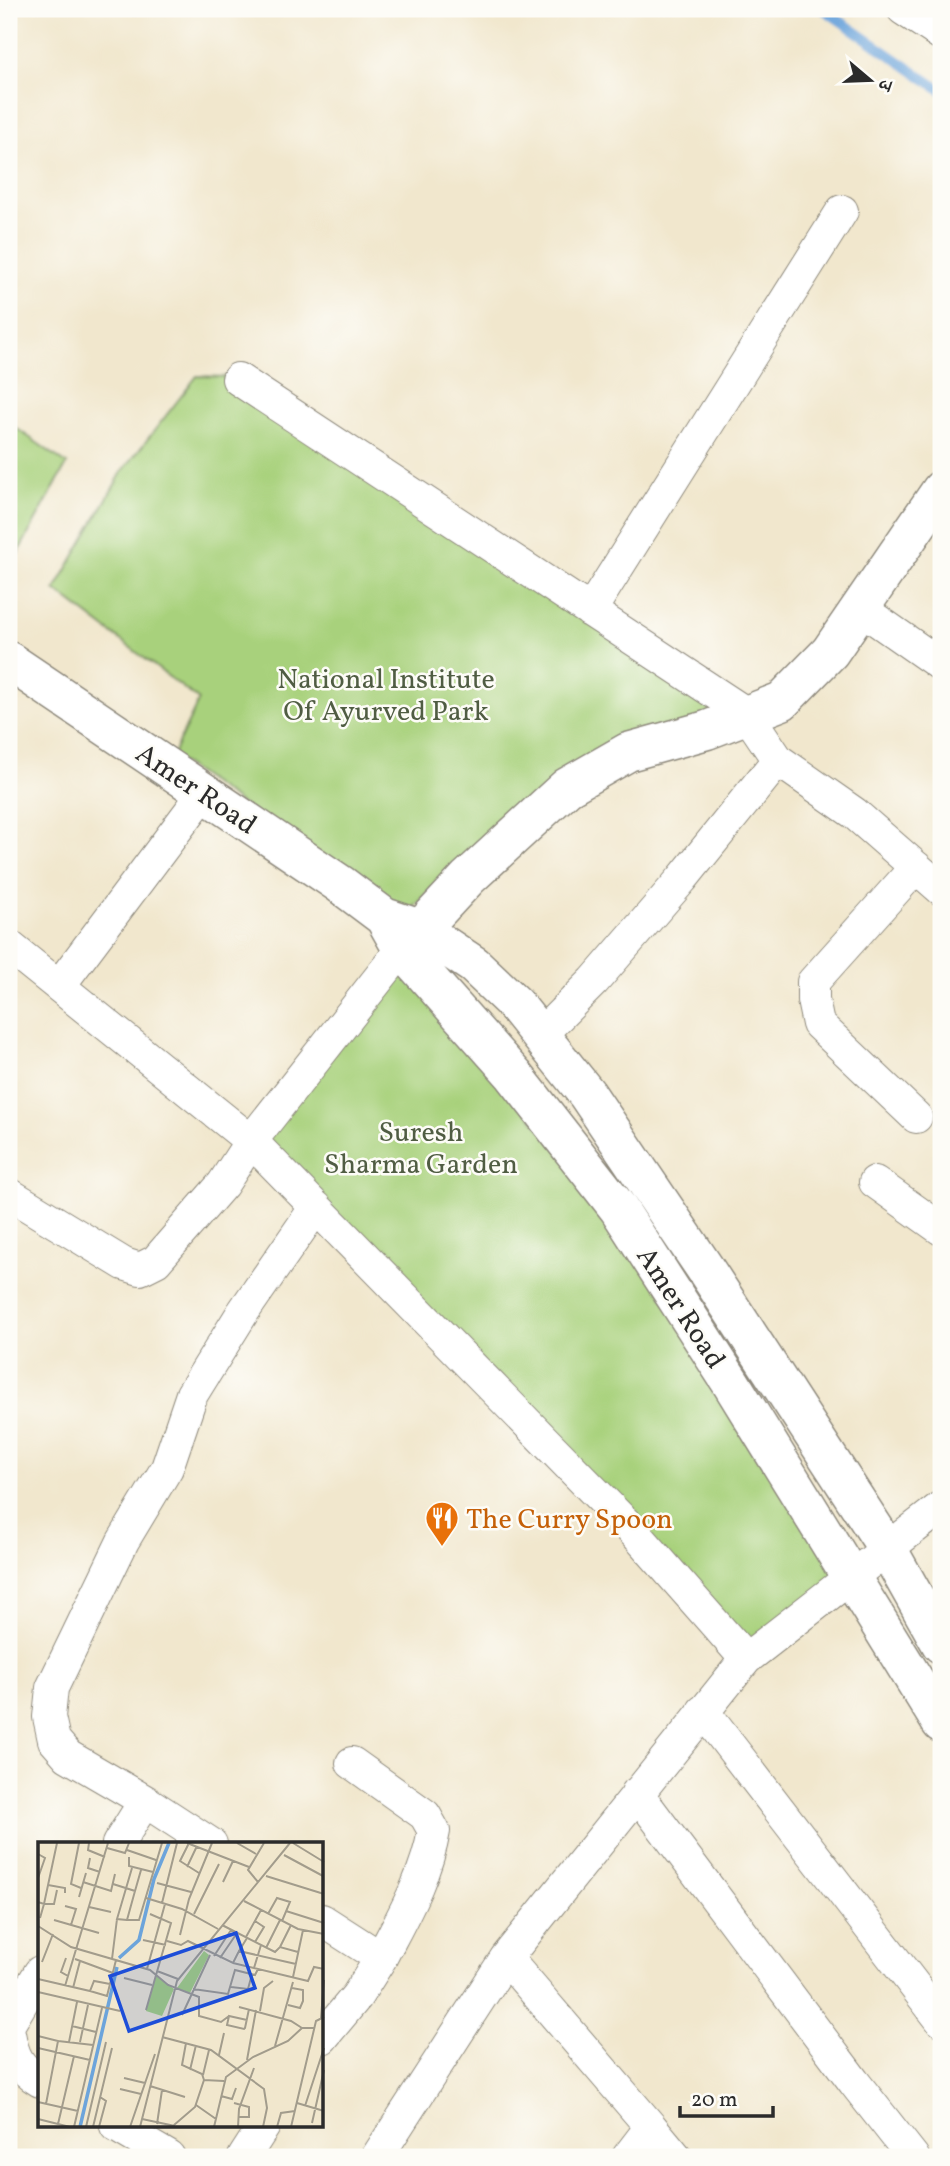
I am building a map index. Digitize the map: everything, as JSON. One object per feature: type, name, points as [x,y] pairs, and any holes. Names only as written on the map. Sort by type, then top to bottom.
[{"type":"main road","points":[[402,932],[468,878],[567,787],[628,752],[707,730],[782,701],[830,652],[941,491]]},
{"type":"main road","name":"Amer Road","points":[[9,661],[340,884],[402,932],[474,965],[514,1003],[586,1094],[704,1267],[887,1548],[941,1644]]},
{"type":"main road","name":"Amer Road","points":[[402,932],[618,1208],[852,1575],[941,1723]]},
{"type":"street","points":[[903,9],[941,34]]},
{"type":"street","points":[[590,611],[842,211]]},
{"type":"street","points":[[238,379],[747,714],[778,760],[854,813],[941,889]]},
{"type":"street","points":[[861,608],[941,665]]},
{"type":"street","points":[[540,1035],[594,981],[682,879],[778,760]]},
{"type":"street","points":[[59,986],[204,793]]},
{"type":"street","points":[[916,867],[813,982],[813,1000],[818,1024],[916,1116]]},
{"type":"street","points":[[9,1194],[124,1264],[140,1269],[156,1261],[223,1184],[402,932]]},
{"type":"street","points":[[9,946],[251,1141],[636,1534],[746,1659]]},
{"type":"street","points":[[875,1182],[941,1229]]},
{"type":"street","points":[[208,1842],[68,1756],[54,1740],[49,1717],[52,1688],[123,1541],[167,1468],[192,1394],[243,1312],[316,1207]]},
{"type":"street","points":[[377,2157],[506,1958],[746,1659],[941,1507]]},
{"type":"street","points":[[703,1711],[941,2020]]},
{"type":"street","points":[[324,2036],[357,1996],[381,1958],[418,1885],[431,1849],[434,1831],[425,1815],[352,1763]]},
{"type":"street","points":[[638,1793],[913,2157]]},
{"type":"street","points":[[119,1842],[145,1801]]},
{"type":"street","points":[[324,1921],[381,1958]]},
{"type":"street","points":[[506,1958],[676,2157]]},
{"type":"street","points":[[38,1977],[10,2040],[26,2073],[38,2080]]},
{"type":"street","points":[[628,2157],[651,2127]]},
{"type":"street","points":[[119,2128],[169,2157]]},
{"type":"street","points":[[244,2157],[263,2128]]},
{"type":"green space","name":"National Institute Of Ayurved Park","points":[[197,376],[227,377],[721,712],[452,867],[405,917],[172,756],[199,700],[55,590],[122,472]]},
{"type":"green space","points":[[9,423],[67,464],[9,569]]},
{"type":"green space","name":"Suresh Sharma Garden","points":[[410,968],[609,1212],[840,1575],[750,1645],[263,1141],[397,973]]},
{"type":"waterway","points":[[823,9],[941,90]]},
{"type":"place","name":"The Curry Spoon","points":[[442,1548]]}]
